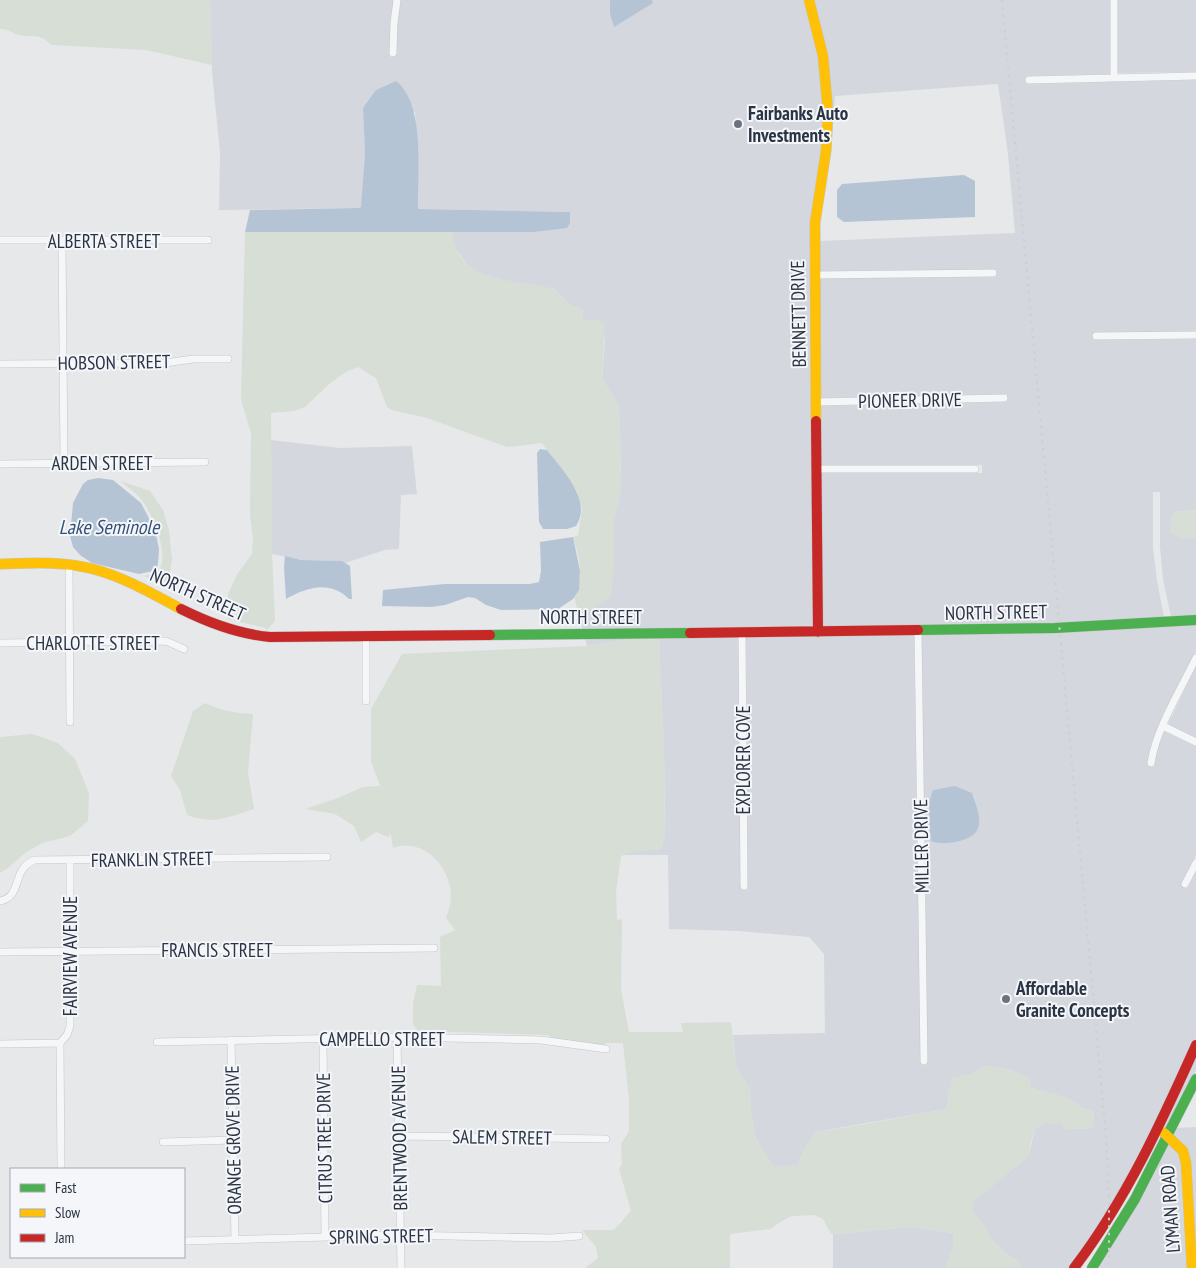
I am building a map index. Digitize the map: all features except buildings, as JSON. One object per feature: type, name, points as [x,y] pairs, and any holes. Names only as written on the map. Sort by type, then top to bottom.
[{"type":"street","points":[[393,53],[397,0]]},
{"type":"street","name":"BENNETT DRIVE","points":[[809,0],[825,61],[829,114],[814,223],[818,632]]},
{"type":"street","points":[[1114,0],[1114,77]]},
{"type":"street","points":[[1029,80],[1196,76]]},
{"type":"street","name":"ALBERTA STREET","points":[[0,240],[208,240]]},
{"type":"street","points":[[62,241],[64,462]]},
{"type":"street","points":[[815,275],[993,273]]},
{"type":"street","points":[[1096,336],[1196,335]]},
{"type":"street","name":"HOBSON STREET","points":[[0,364],[165,363],[228,359]]},
{"type":"street","name":"PIONEER DRIVE","points":[[816,402],[1004,398]]},
{"type":"street","name":"ARDEN STREET","points":[[0,464],[205,462]]},
{"type":"street","points":[[817,469],[975,469]]},
{"type":"street","name":"NORTH STREET","points":[[0,564],[69,564],[93,569],[130,582],[220,626],[257,636],[282,638],[1055,628],[1196,620]]},
{"type":"street","points":[[69,564],[70,722]]},
{"type":"street","name":"MILLER DRIVE","points":[[918,630],[924,1061]]},
{"type":"street","name":"EXPLORER COVE","points":[[742,633],[744,886]]},
{"type":"street","points":[[366,636],[366,701]]},
{"type":"street","name":"CHARLOTTE STREET","points":[[0,643],[166,641],[184,649]]},
{"type":"street","points":[[1151,763],[1153,750],[1163,726],[1196,658]]},
{"type":"street","points":[[1163,726],[1196,742]]},
{"type":"street","name":"FRANKLIN STREET","points":[[0,901],[11,896],[22,871],[26,865],[34,860],[327,857]]},
{"type":"street","name":"FAIRVIEW AVENUE","points":[[61,1168],[60,1043],[67,1035],[70,1026],[70,860]]},
{"type":"street","points":[[1185,884],[1196,863]]},
{"type":"street","name":"FRANCIS STREET","points":[[0,952],[434,948]]},
{"type":"street","name":"CAMPELLO STREET","points":[[157,1042],[397,1038],[542,1040],[606,1049]]},
{"type":"street","name":"BRENTWOOD AVENUE","points":[[397,1038],[401,1268]]},
{"type":"street","name":"CITRUS TREE DRIVE","points":[[323,1039],[325,1237]]},
{"type":"street","name":"ORANGE GROVE DRIVE","points":[[231,1040],[235,1240]]},
{"type":"street","points":[[0,1044],[60,1043]]},
{"type":"street","points":[[1074,1268],[1122,1198],[1196,1045]]},
{"type":"street","points":[[1092,1268],[1110,1244],[1139,1195],[1196,1079]]},
{"type":"street","name":"LYMAN ROAD","points":[[1157,1128],[1183,1151],[1186,1163],[1192,1268]]},
{"type":"street","name":"SALEM STREET","points":[[399,1136],[606,1139]]},
{"type":"street","points":[[163,1142],[234,1140]]},
{"type":"street","name":"SPRING STREET","points":[[185,1242],[401,1235],[552,1238],[579,1236]]},
{"type":"shaded area","points":[[0,0],[210,0],[212,65],[146,50],[52,45],[39,37],[19,35],[0,29]]},
{"type":"shaded area","points":[[210,0],[394,0],[390,23],[390,57],[396,57],[397,23],[401,0],[610,0],[610,14],[614,26],[653,2],[652,0],[805,0],[816,37],[825,90],[822,153],[814,196],[815,628],[583,630],[579,615],[594,608],[614,572],[614,519],[621,489],[618,404],[602,379],[605,339],[597,320],[583,320],[583,310],[570,305],[554,289],[508,282],[479,273],[467,264],[454,246],[452,232],[533,232],[569,212],[418,209],[418,154],[415,112],[363,108],[365,154],[362,207],[219,210],[220,153],[212,72]]},
{"type":"shaded area","points":[[813,0],[1110,0],[1111,74],[1026,76],[1026,84],[1196,80],[1196,331],[1093,333],[1093,340],[1196,339],[1196,510],[1174,512],[1170,524],[1170,532],[1181,538],[1196,537],[1196,616],[1171,617],[1163,579],[1160,547],[1160,492],[1153,492],[1153,548],[1164,617],[1055,625],[822,628],[820,473],[982,473],[982,465],[820,465],[820,406],[1007,402],[1007,394],[820,398],[818,278],[996,277],[996,270],[818,271],[820,198],[829,154],[832,114],[828,61]],"holes":[[[998,84],[1008,154],[1015,233],[820,241],[820,209],[831,154],[835,96]]]},
{"type":"shaded area","points":[[1117,0],[1196,0],[1196,72],[1118,73]]},
{"type":"shaded area","points":[[245,232],[452,232],[457,249],[465,262],[476,270],[504,280],[554,289],[572,306],[583,310],[583,320],[597,320],[605,324],[602,379],[618,404],[620,423],[621,489],[614,519],[614,572],[611,596],[594,608],[579,615],[574,597],[579,583],[580,568],[573,537],[578,536],[582,509],[577,491],[542,443],[507,447],[427,418],[392,410],[387,407],[376,378],[358,367],[346,372],[329,384],[305,407],[294,411],[271,413],[272,554],[275,621],[265,632],[266,628],[228,619],[228,594],[238,573],[252,554],[253,539],[250,515],[251,433],[241,400]]},
{"type":"shaded area","points":[[271,440],[340,448],[412,446],[417,494],[401,495],[399,549],[385,550],[345,563],[342,561],[301,560],[272,554]]},
{"type":"shaded area","points":[[120,481],[150,491],[163,510],[169,530],[172,560],[168,582],[158,582],[144,576],[159,570],[162,563],[161,544],[150,513],[145,505],[136,494]]},
{"type":"shaded area","points":[[1196,510],[1196,537],[1181,538],[1170,532],[1170,524],[1174,512]]},
{"type":"shaded area","points":[[1196,623],[1196,651],[1161,722],[1150,748],[1147,766],[1154,767],[1156,751],[1164,731],[1196,746],[1196,855],[1181,886],[1187,889],[1196,871],[1196,1037],[1119,1196],[1070,1268],[1022,1268],[1016,1259],[1010,1257],[991,1239],[987,1229],[972,1211],[974,1201],[1027,1157],[1035,1128],[1043,1124],[1061,1124],[1066,1129],[1093,1128],[1094,1111],[1082,1108],[1068,1098],[1031,1088],[1029,1078],[1011,1070],[986,1066],[972,1074],[953,1078],[947,1109],[815,1132],[798,1165],[774,1167],[756,1140],[751,1113],[751,1092],[736,1066],[733,1035],[825,1033],[824,954],[809,937],[739,931],[669,929],[668,855],[623,855],[635,851],[661,849],[665,835],[664,749],[659,640],[636,638],[739,637],[741,890],[748,890],[746,637],[914,634],[921,1065],[927,1065],[921,634],[1059,632]]},
{"type":"shaded area","points":[[585,638],[636,638],[587,646]]},
{"type":"shaded area","points":[[636,638],[659,640],[664,749],[665,835],[661,849],[635,851],[621,856],[616,891],[617,920],[622,919],[621,989],[629,1032],[683,1032],[681,1023],[731,1022],[736,1066],[751,1092],[751,1113],[756,1140],[774,1167],[798,1165],[815,1132],[947,1109],[952,1078],[972,1074],[986,1066],[1011,1070],[1029,1078],[1031,1088],[1068,1098],[1082,1108],[1094,1111],[1093,1128],[1066,1129],[1061,1124],[1043,1124],[1035,1128],[1027,1157],[974,1201],[972,1211],[987,1229],[991,1239],[1010,1257],[1016,1259],[1022,1268],[946,1268],[953,1248],[953,1233],[913,1227],[831,1234],[823,1219],[814,1215],[792,1216],[771,1229],[730,1234],[730,1268],[585,1268],[598,1258],[596,1247],[582,1230],[614,1230],[631,1211],[619,1169],[622,1164],[621,1144],[629,1131],[629,1100],[623,1043],[606,1043],[604,1045],[583,1044],[547,1035],[418,1031],[413,1024],[413,1003],[417,985],[441,986],[440,937],[455,930],[446,918],[449,911],[451,891],[443,869],[430,854],[422,849],[413,846],[393,848],[391,834],[388,837],[376,832],[361,842],[354,826],[335,814],[305,809],[363,787],[380,786],[371,761],[371,709],[402,654],[587,646]]},
{"type":"shaded area","points":[[1196,666],[1196,738],[1168,724]]},
{"type":"shaded area","points":[[205,703],[229,711],[253,714],[248,773],[254,809],[213,820],[187,815],[180,790],[171,776],[193,711]]},
{"type":"shaded area","points":[[32,734],[58,743],[75,759],[89,793],[88,821],[70,836],[42,843],[25,853],[0,873],[0,737]]},
{"type":"shaded area","points":[[1196,1053],[1196,1071],[1167,1131],[1162,1127]]},
{"type":"shaded area","points":[[1196,1127],[1196,1268],[1190,1163],[1173,1136],[1176,1128]]},
{"type":"shaded area","points":[[1169,1143],[1176,1148],[1183,1164],[1189,1268],[1096,1268]]},
{"type":"shaded area","points":[[913,1227],[953,1233],[953,1248],[946,1268],[833,1268],[833,1234]]},
{"type":"water","points":[[610,0],[652,0],[653,3],[614,27],[610,14]]},
{"type":"water","points":[[396,81],[406,92],[416,123],[419,160],[418,209],[570,212],[570,223],[567,228],[533,232],[245,232],[250,210],[361,207],[365,154],[363,108],[376,90]]},
{"type":"water","points":[[964,175],[975,181],[975,217],[844,222],[837,217],[837,190],[842,184]]},
{"type":"water","points":[[540,449],[547,450],[574,486],[581,506],[576,526],[567,529],[543,529],[539,522],[537,453]]},
{"type":"water","name":"Lake Seminole","points":[[98,478],[113,480],[141,503],[155,530],[159,549],[157,568],[153,571],[139,574],[92,563],[80,555],[73,547],[70,536],[73,503],[83,484],[88,480]]},
{"type":"water","points":[[573,537],[580,571],[579,590],[573,599],[558,609],[501,610],[486,605],[475,598],[468,597],[445,605],[431,607],[382,606],[383,590],[445,584],[530,584],[539,582],[541,571],[540,542]]},
{"type":"water","points":[[285,556],[301,560],[342,561],[350,566],[352,599],[334,589],[318,587],[302,591],[286,599]]},
{"type":"water","points":[[955,786],[972,793],[979,815],[978,828],[971,837],[957,842],[942,843],[931,841],[929,809],[933,790]]},
{"type":"railway","points":[[1002,0],[1106,1136],[1109,1197],[1109,1268]]},
{"type":"traffic: fast","points":[[918,630],[1055,628],[1196,620]]},
{"type":"traffic: fast","points":[[490,635],[690,633]]},
{"type":"traffic: fast","points":[[1092,1268],[1135,1199],[1196,1079]]},
{"type":"traffic: slow","points":[[809,0],[823,56],[828,112],[826,151],[815,223],[816,421]]},
{"type":"traffic: slow","points":[[0,564],[35,563],[82,566],[105,572],[127,581],[181,609]]},
{"type":"traffic: slow","points":[[1164,1133],[1183,1151],[1186,1163],[1192,1268]]},
{"type":"traffic: jam","points":[[816,421],[818,632]]},
{"type":"traffic: jam","points":[[181,609],[224,627],[270,637],[490,635]]},
{"type":"traffic: jam","points":[[690,633],[918,630]]},
{"type":"traffic: jam","points":[[1074,1268],[1093,1242],[1126,1188],[1156,1132],[1196,1045]]},
{"type":"place","name":"Fairbanks Auto Investments","points":[[738,124]]},
{"type":"place","name":"Affordable Granite Concepts","points":[[1006,999]]}]
